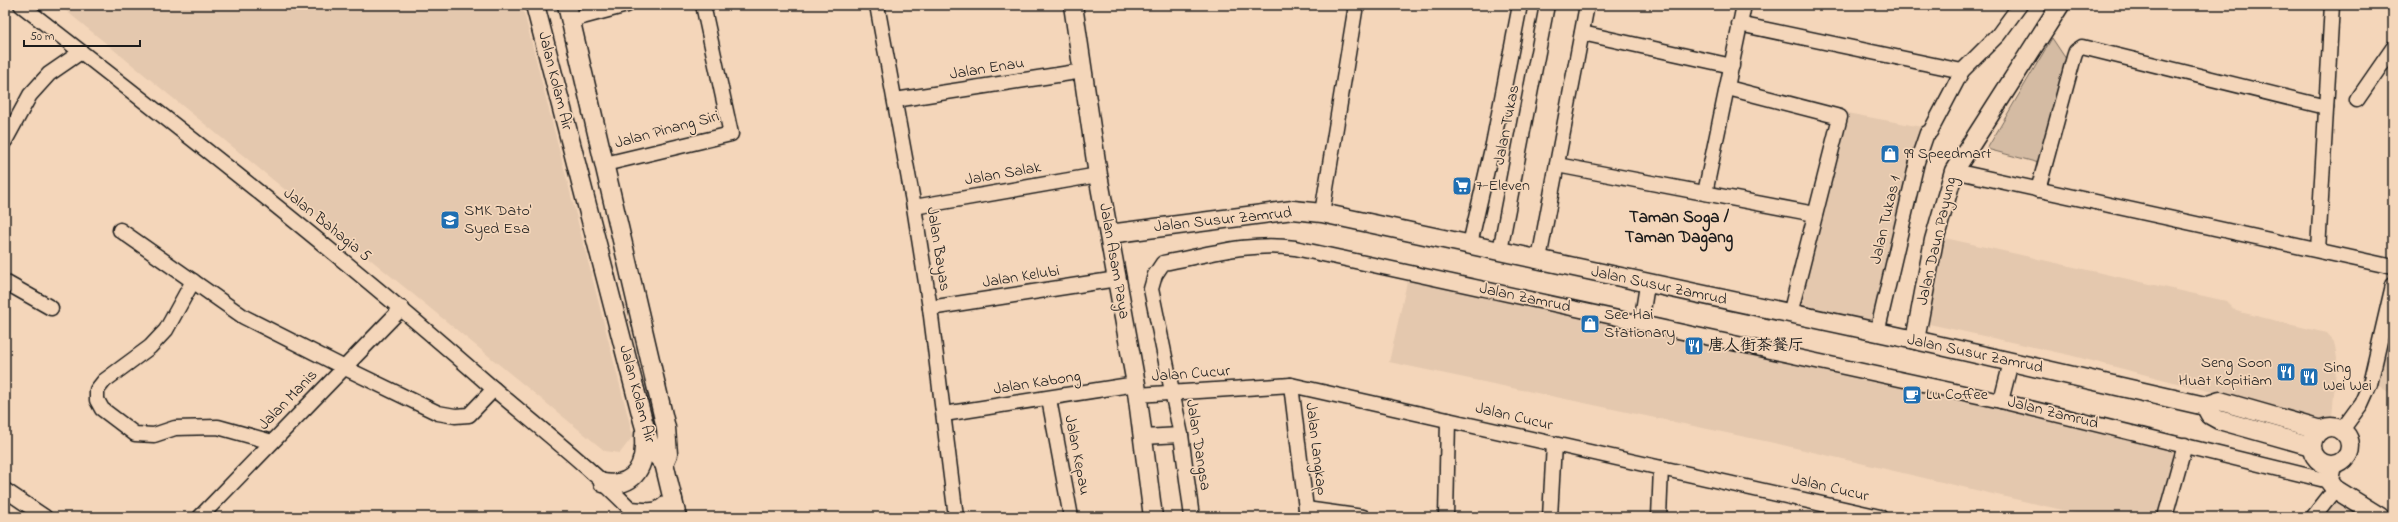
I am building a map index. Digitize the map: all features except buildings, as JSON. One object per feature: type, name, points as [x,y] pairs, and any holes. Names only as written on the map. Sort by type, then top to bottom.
[{"type":"street","name":"Jalan Bahagia 5","points":[[21,5],[402,308],[603,483],[635,514]]},
{"type":"street","name":"Jalan Kolam Air","points":[[535,5],[650,447],[656,456],[664,463],[668,454],[666,428],[569,13]]},
{"type":"street","points":[[569,13],[627,5]]},
{"type":"street","name":"Jalan Pinang Siri","points":[[605,164],[731,134],[703,5]]},
{"type":"street","name":"Jalan Bayas","points":[[877,5],[914,207],[930,308],[956,517]]},
{"type":"street","name":"Jalan Asam Paya","points":[[1073,5],[1098,175],[1137,390],[1153,517]]},
{"type":"street","points":[[1322,213],[1356,5]]},
{"type":"street","points":[[1470,244],[1493,144],[1520,5]]},
{"type":"street","name":"Jalan Tukas","points":[[1500,251],[1548,5]]},
{"type":"street","points":[[1539,259],[1587,5]]},
{"type":"street","points":[[1705,193],[1744,5]]},
{"type":"street","name":"Jalan Tukas 1","points":[[1877,333],[1919,155],[1927,133],[1930,132],[1962,72],[1998,35],[2020,5]]},
{"type":"street","name":"Jalan Daun Payung","points":[[1915,340],[1934,240],[1954,171],[2060,5]]},
{"type":"street","points":[[2318,250],[2332,5]]},
{"type":"street","points":[[1739,24],[1962,72]]},
{"type":"street","points":[[1582,33],[1732,66]]},
{"type":"street","points":[[2038,190],[2074,57],[2076,51],[2082,47],[2326,107]]},
{"type":"street","points":[[2357,100],[2393,48]]},
{"type":"street","points":[[5,141],[30,95],[49,74],[81,52]]},
{"type":"street","name":"Jalan Enau","points":[[895,100],[1083,71]]},
{"type":"street","points":[[1728,88],[1840,117],[1790,314]]},
{"type":"street","points":[[1557,165],[1815,214]]},
{"type":"street","points":[[1954,171],[2393,267]]},
{"type":"street","name":"Jalan Salak","points":[[914,207],[1098,175]]},
{"type":"street","name":"Jalan Susur Zamrud","points":[[1109,234],[1293,210],[1322,213],[1539,259],[1647,284],[1915,340],[2205,406]]},
{"type":"street","points":[[120,230],[244,317],[343,367],[438,412],[455,416],[469,415],[494,389]]},
{"type":"street","name":"Jalan Zamrud","points":[[1163,263],[1254,245],[1276,245],[2001,401],[2332,479],[2380,517]]},
{"type":"street","name":"Jalan Dangsa","points":[[1163,263],[1154,275],[1151,289],[1181,435],[1192,517]]},
{"type":"street","name":"Jalan Kelubi","points":[[930,308],[1117,279]]},
{"type":"street","points":[[192,281],[166,330],[150,347],[104,381],[97,390],[97,400],[102,409],[135,434],[154,435],[175,428],[218,427],[272,442]]},
{"type":"street","points":[[5,282],[51,308]]},
{"type":"street","points":[[1641,323],[1647,284]]},
{"type":"street","points":[[2342,430],[2361,404],[2370,384],[2393,285]]},
{"type":"street","name":"Jalan Manis","points":[[200,517],[343,367],[402,308]]},
{"type":"street","points":[[2001,401],[2011,362]]},
{"type":"street","name":"Jalan Cucur","points":[[1137,390],[1173,392],[1290,385],[1880,517]]},
{"type":"street","name":"Jalan Langkap","points":[[1290,385],[1306,513]]},
{"type":"street","name":"Jalan Kabong","points":[[944,414],[1049,398],[1137,390]]},
{"type":"street","name":"Jalan Kepau","points":[[1049,398],[1071,517]]},
{"type":"street","points":[[2312,446],[2219,420],[2210,415],[2205,406],[2220,401],[2321,430]]},
{"type":"street","points":[[1446,517],[1448,420]]},
{"type":"street","points":[[603,483],[617,485],[631,479],[640,467],[645,452],[643,421]]},
{"type":"street","points":[[2313,517],[2332,479],[2350,452],[2349,440],[2342,430],[2331,427],[2321,430],[2313,439],[2312,446],[2313,454],[2317,460],[2324,464],[2332,479]]},
{"type":"street","points":[[1143,437],[1181,435]]},
{"type":"street","points":[[1550,517],[1554,444]]},
{"type":"street","points":[[2165,517],[2185,445]]},
{"type":"street","points":[[664,463],[677,517]]},
{"type":"street","points":[[1659,517],[1660,468]]},
{"type":"street","points":[[5,490],[45,517]]},
{"type":"street","points":[[635,514],[662,511],[673,499]]},
{"type":"street","points":[[1306,513],[1363,517]]},
{"type":"shaded area","name":"SMK Dato' Syed Esa","points":[[59,5],[522,5],[633,436],[620,453],[605,451]]},
{"type":"shaded area","points":[[2052,38],[2066,59],[2039,163],[1987,149]]},
{"type":"shaded area","points":[[1836,111],[1927,128],[1931,137],[1884,325],[1786,304]]},
{"type":"shaded area","points":[[1927,234],[2226,301],[2236,311],[2326,333],[2334,342],[2337,358],[2332,418],[2320,420],[2069,355],[1911,320]]},
{"type":"shaded area","points":[[1410,269],[2192,441],[2171,517],[2092,517],[1774,443],[1389,362]]},
{"type":"shaded area","points":[[2393,312],[2393,395],[2376,384]]},
{"type":"shaded area","points":[[2342,483],[2393,517],[2305,517],[2326,491]]},
{"type":"place","name":"99 Speedmart","points":[[1890,154]]},
{"type":"place","name":"7-Eleven","points":[[1462,186]]},
{"type":"place","name":"SMK Dato' Syed Esa","points":[[450,220]]},
{"type":"place","name":"See Hai Stationary","points":[[1590,324]]},
{"type":"place","name":"唐人街茶餐厅","points":[[1694,346]]},
{"type":"place","name":"Seng Soon Huat Kopitiam","points":[[2286,372]]},
{"type":"place","name":"Sing Wei Wei","points":[[2309,377]]},
{"type":"place","name":"Lu Coffee","points":[[1912,395]]},
{"type":"district","name":"Taman Soga / Taman Dagang","points":[[1679,227]]}]
